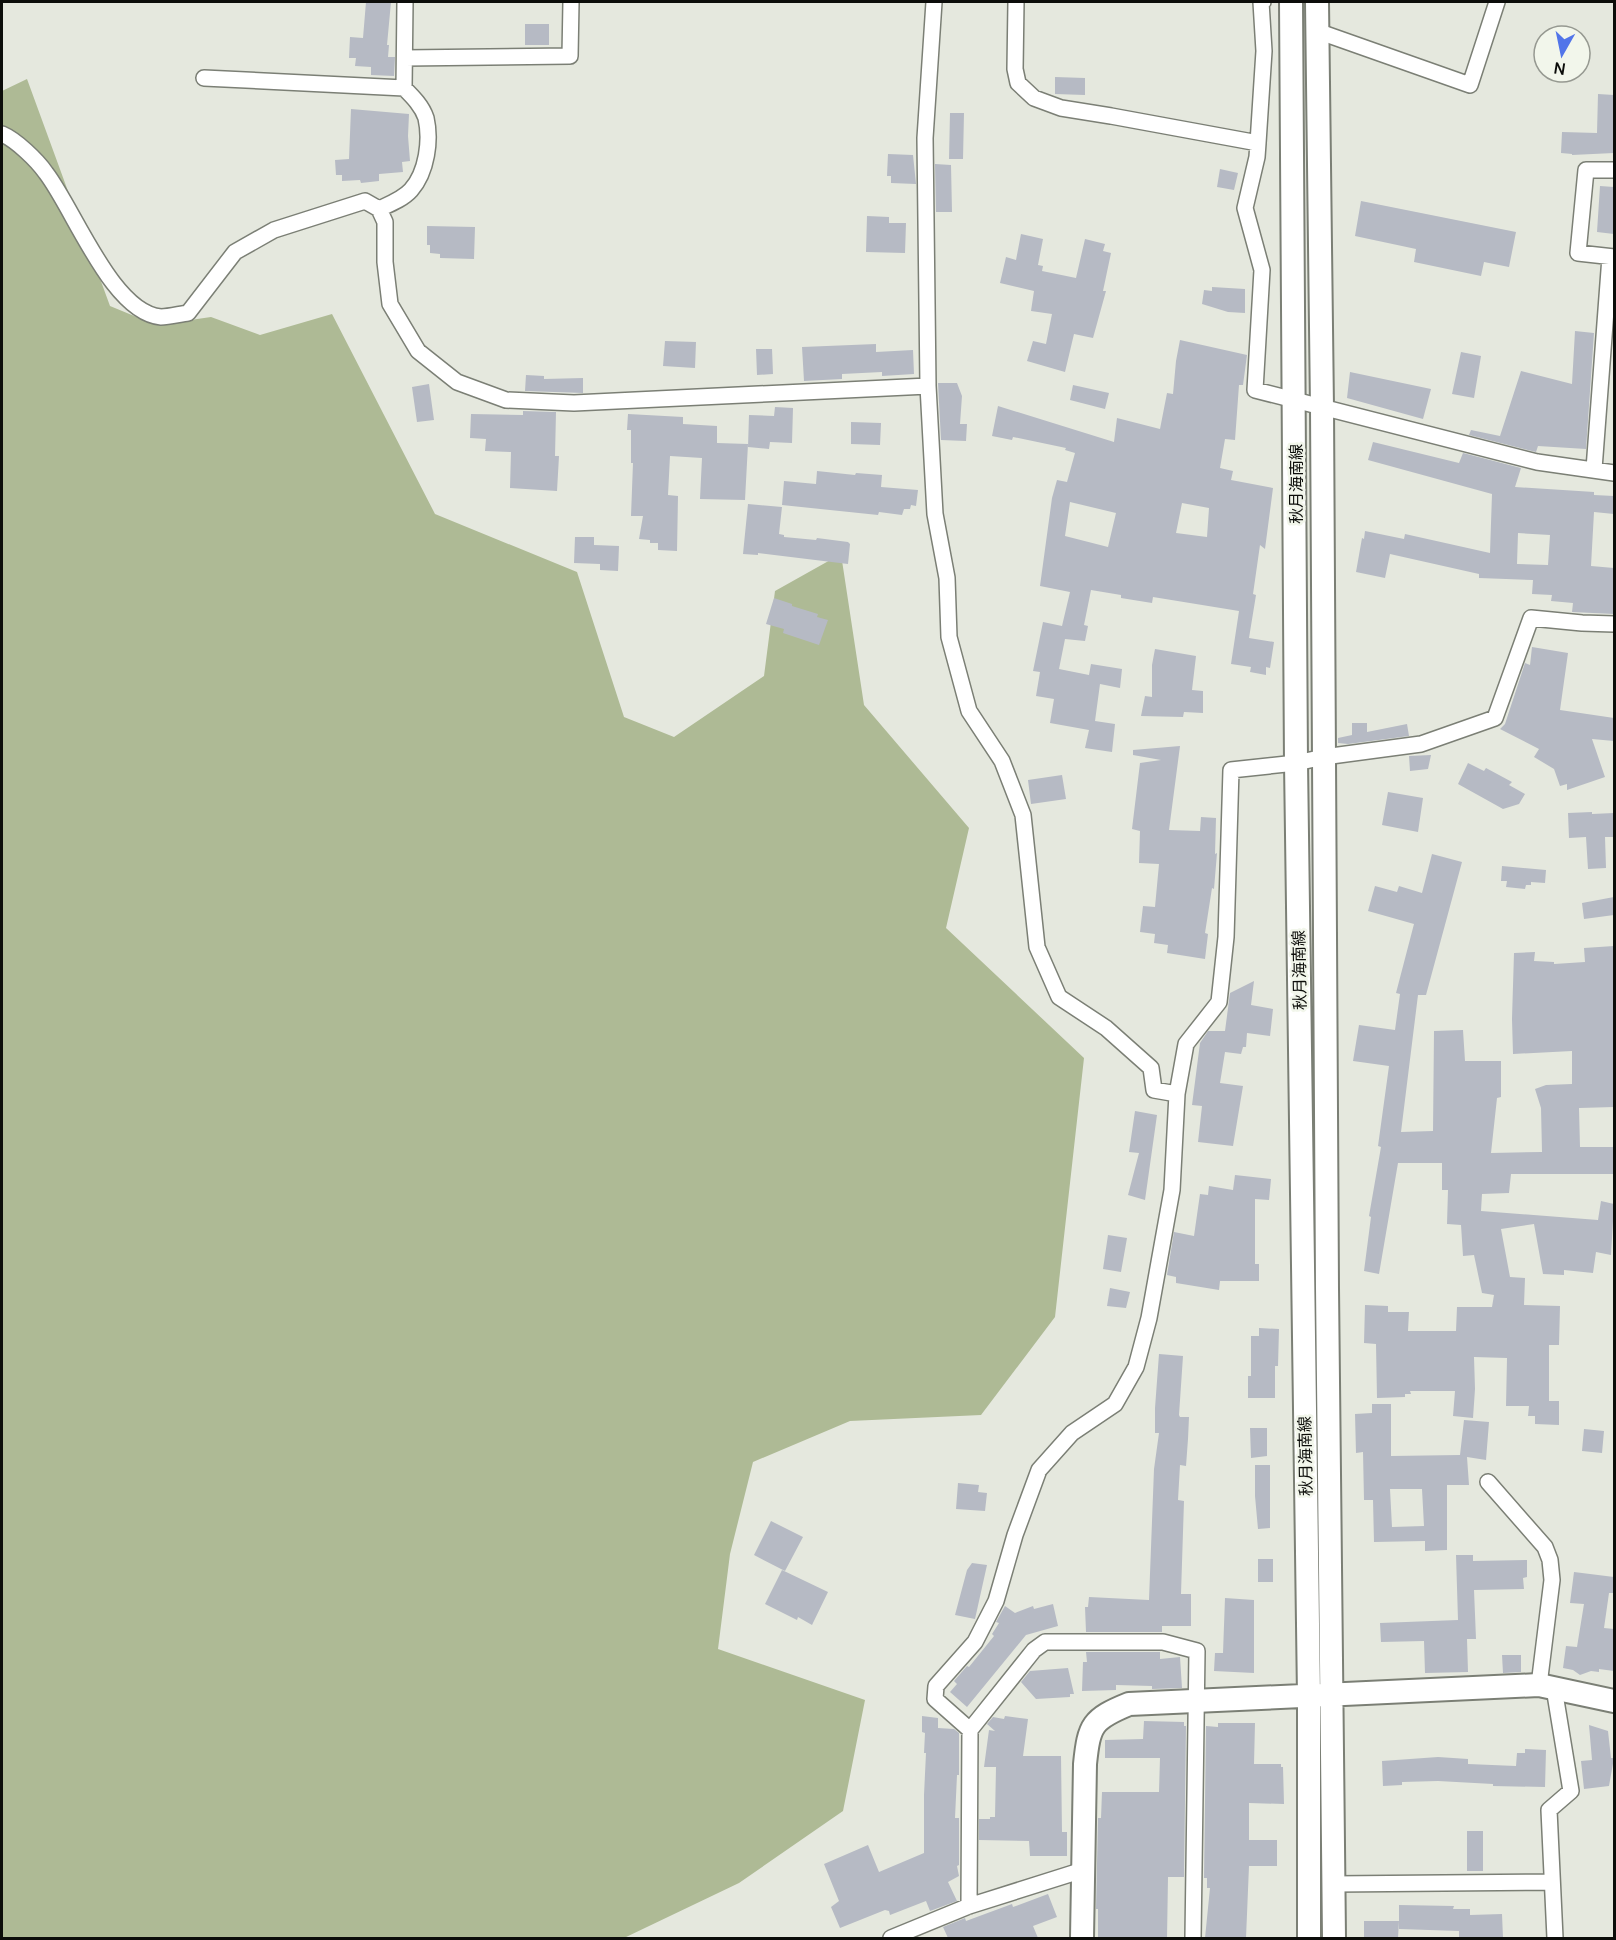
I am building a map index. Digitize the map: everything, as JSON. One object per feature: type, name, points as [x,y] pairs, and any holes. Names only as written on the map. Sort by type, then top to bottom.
[{"type":"main road","name":"秋月海南線","points":[[1292,2],[1296,763],[1309,1696],[1309,1938]]},
{"type":"main road","name":"秋月海南線","points":[[1317,2],[1334,1938]]},
{"type":"main road","points":[[1082,1938],[1087,1742],[1094,1723],[1105,1713],[1129,1704],[1547,1686],[1614,1701]]},
{"type":"street","points":[[404,88],[405,2]]},
{"type":"street","points":[[405,58],[570,56],[571,2]]},
{"type":"street","points":[[934,2],[925,138],[928,386],[935,514],[947,578],[949,637],[969,711],[1002,761],[1023,815],[1037,947],[1059,997],[1106,1028],[1151,1068],[1154,1090],[1177,1094]]},
{"type":"street","points":[[1016,2],[1015,69],[1018,83],[1034,98],[1061,108],[1258,143]]},
{"type":"street","points":[[1263,2],[1261,2],[1264,51],[1257,157],[1245,208],[1262,270],[1255,390],[1537,462],[1614,473]]},
{"type":"street","points":[[1317,31],[1470,85],[1497,2]]},
{"type":"street","points":[[204,78],[404,88],[418,102],[426,117],[427,155],[421,174],[412,190],[380,210]]},
{"type":"street","points":[[2,134],[11,138],[46,172],[116,289],[138,308],[160,317],[188,313],[235,252],[274,230],[364,201],[380,210],[385,222],[385,262],[390,304],[418,351],[457,382],[506,400],[574,403],[928,386]]},
{"type":"street","points":[[1594,469],[1612,257],[1578,253],[1586,170],[1614,170]]},
{"type":"street","points":[[970,1730],[935,1699],[936,1686],[975,1642],[996,1601],[1015,1535],[1039,1470],[1071,1433],[1115,1404],[1136,1367],[1149,1318],[1172,1190],[1177,1094],[1186,1044],[1219,1002],[1226,937],[1232,770],[1421,744],[1495,718],[1531,618],[1614,624]]},
{"type":"street","points":[[1488,1482],[1545,1547],[1550,1560],[1552,1580],[1547,1686],[1571,1791],[1549,1810],[1555,1938]]},
{"type":"street","points":[[969,1906],[970,1730],[1034,1650],[1045,1642],[1162,1642],[1197,1651],[1193,1938]]},
{"type":"street","points":[[891,1938],[969,1906],[1083,1870]]},
{"type":"street","points":[[1334,1884],[1552,1882]]},
{"type":"green space","points":[[27,79],[110,306],[156,325],[211,317],[260,335],[332,314],[435,514],[577,572],[624,717],[674,737],[764,676],[775,591],[841,554],[864,705],[969,828],[946,928],[1084,1058],[1055,1317],[981,1415],[850,1421],[753,1462],[730,1554],[718,1649],[865,1700],[843,1811],[739,1883],[624,1938],[2,1938],[2,91]]},
{"type":"building","points":[[366,2],[391,2],[387,45],[389,45],[388,57],[395,57],[394,76],[371,75],[371,67],[355,66],[356,58],[349,58],[350,37],[363,38]]},
{"type":"building","points":[[525,24],[549,24],[549,45],[525,45]]},
{"type":"building","points":[[1055,77],[1085,78],[1085,95],[1055,94]]},
{"type":"building","points":[[1598,94],[1614,95],[1614,153],[1572,155],[1561,153],[1562,132],[1597,133]]},
{"type":"building","points":[[351,109],[409,114],[410,161],[402,162],[403,172],[379,174],[379,181],[361,183],[360,180],[342,181],[342,175],[336,175],[335,160],[349,159]]},
{"type":"building","points":[[950,113],[964,113],[963,159],[949,159]]},
{"type":"building","points":[[888,154],[913,155],[916,184],[891,183],[891,176],[887,176]]},
{"type":"building","points":[[935,164],[951,165],[952,212],[936,212]]},
{"type":"building","points":[[1220,169],[1238,173],[1234,190],[1217,187]]},
{"type":"building","points":[[1600,186],[1614,187],[1614,234],[1597,232]]},
{"type":"building","points":[[1361,201],[1516,232],[1509,267],[1484,262],[1481,276],[1414,262],[1416,249],[1355,236]]},
{"type":"building","points":[[867,216],[889,217],[889,223],[906,223],[905,253],[866,252]]},
{"type":"building","points":[[427,226],[475,227],[474,259],[440,258],[440,254],[430,253],[430,245],[427,245]]},
{"type":"building","points":[[1021,234],[1043,239],[1038,265],[1043,266],[1042,271],[1076,278],[1085,239],[1105,244],[1103,251],[1111,253],[1103,291],[1106,291],[1093,338],[1074,334],[1065,372],[1027,361],[1033,341],[1046,344],[1052,314],[1031,311],[1034,291],[1000,283],[1006,257],[1016,260]]},
{"type":"building","points":[[1212,287],[1245,289],[1245,313],[1228,312],[1202,304],[1204,290],[1212,291]]},
{"type":"building","points":[[1575,331],[1594,333],[1586,449],[1538,446],[1536,452],[1469,435],[1471,430],[1500,436],[1521,371],[1572,384]]},
{"type":"building","points":[[1180,340],[1247,355],[1243,385],[1239,385],[1235,440],[1225,439],[1220,468],[1233,471],[1231,480],[1273,488],[1265,549],[1260,545],[1253,594],[1256,595],[1249,638],[1274,642],[1270,668],[1266,667],[1266,675],[1250,672],[1251,667],[1231,664],[1239,611],[1153,597],[1152,603],[1091,590],[1084,625],[1088,626],[1085,641],[1065,639],[1059,669],[1089,675],[1091,664],[1122,669],[1120,688],[1100,684],[1095,721],[1115,724],[1112,752],[1085,748],[1089,730],[1050,723],[1054,699],[1036,696],[1040,672],[1033,671],[1043,622],[1062,626],[1070,592],[1040,586],[1052,498],[1057,480],[1067,482],[1075,453],[1065,450],[1066,448],[1013,437],[1012,440],[992,436],[998,406],[1114,442],[1117,418],[1160,429],[1167,393],[1173,394]],"holes":[[[1070,502],[1116,513],[1108,547],[1065,536]],[[1182,503],[1209,508],[1207,537],[1176,533]]]},
{"type":"building","points":[[665,341],[696,342],[695,368],[663,366]]},
{"type":"building","points":[[876,344],[876,352],[913,350],[914,374],[882,376],[882,372],[842,374],[842,379],[804,381],[802,347]]},
{"type":"building","points":[[756,349],[772,349],[773,374],[757,375]]},
{"type":"building","points":[[1461,352],[1481,356],[1474,398],[1452,394]]},
{"type":"building","points":[[1350,372],[1431,389],[1423,419],[1347,398]]},
{"type":"building","points":[[526,375],[544,376],[544,379],[583,378],[583,393],[525,391]]},
{"type":"building","points":[[938,383],[957,383],[962,396],[960,424],[967,424],[966,441],[941,440]]},
{"type":"building","points":[[429,384],[434,420],[417,422],[412,387]]},
{"type":"building","points":[[1073,385],[1109,393],[1105,409],[1070,400]]},
{"type":"building","points":[[775,407],[793,408],[792,443],[770,442],[769,449],[748,447],[749,415],[774,416]]},
{"type":"building","points":[[523,411],[556,412],[555,456],[559,456],[557,491],[510,488],[511,452],[485,451],[486,439],[470,438],[471,414],[523,415]]},
{"type":"building","points":[[628,414],[683,417],[683,424],[717,426],[717,443],[748,444],[745,500],[700,499],[702,458],[670,456],[668,495],[678,496],[677,551],[658,550],[658,543],[639,539],[643,516],[631,516],[633,463],[631,463],[631,430],[627,430]]},
{"type":"building","points":[[851,422],[881,423],[880,445],[851,444]]},
{"type":"building","points":[[1373,442],[1459,463],[1463,453],[1521,468],[1515,487],[1594,492],[1594,495],[1614,496],[1614,514],[1594,512],[1591,566],[1614,568],[1614,614],[1572,612],[1573,603],[1551,601],[1552,595],[1532,594],[1533,580],[1479,578],[1479,574],[1390,554],[1385,578],[1356,572],[1365,531],[1404,539],[1405,534],[1490,553],[1492,494],[1368,460]],"holes":[[[1518,533],[1550,535],[1548,565],[1517,564]]]},
{"type":"building","points":[[817,471],[882,475],[881,487],[918,490],[916,506],[911,505],[910,509],[904,509],[902,515],[879,512],[878,515],[782,505],[784,481],[816,484]]},
{"type":"building","points":[[748,504],[782,507],[779,534],[784,537],[848,542],[850,544],[848,564],[758,553],[758,555],[743,554]]},
{"type":"building","points":[[575,537],[594,537],[594,545],[619,546],[618,571],[600,570],[600,564],[574,563]]},
{"type":"building","points":[[774,598],[828,620],[819,645],[783,633],[784,629],[766,624]]},
{"type":"building","points":[[1532,647],[1568,653],[1560,710],[1614,718],[1614,741],[1592,739],[1605,777],[1567,790],[1567,784],[1560,786],[1554,769],[1534,757],[1539,749],[1500,729],[1505,724],[1525,663],[1530,665]]},
{"type":"building","points":[[1155,649],[1196,656],[1192,690],[1203,691],[1203,713],[1184,712],[1183,717],[1141,716],[1145,696],[1152,697],[1152,665]]},
{"type":"building","points":[[1352,723],[1367,723],[1367,732],[1407,724],[1409,736],[1348,744],[1338,743],[1338,738],[1352,735]]},
{"type":"building","points":[[1180,746],[1169,830],[1200,831],[1201,817],[1216,818],[1215,854],[1217,853],[1214,889],[1212,888],[1205,933],[1208,934],[1205,959],[1167,953],[1168,945],[1154,943],[1155,934],[1140,932],[1143,906],[1155,907],[1159,864],[1139,863],[1140,831],[1132,829],[1140,763],[1161,760],[1133,755],[1133,750]]},
{"type":"building","points":[[1431,755],[1428,769],[1410,771],[1409,756]]},
{"type":"building","points":[[1468,763],[1484,771],[1486,768],[1512,782],[1509,785],[1525,794],[1519,804],[1503,809],[1458,784]]},
{"type":"building","points":[[1062,775],[1066,799],[1031,804],[1028,780]]},
{"type":"building","points":[[1388,792],[1423,798],[1418,832],[1382,825]]},
{"type":"building","points":[[1592,812],[1592,814],[1614,813],[1614,837],[1605,837],[1606,868],[1588,869],[1586,837],[1569,838],[1568,813]]},
{"type":"building","points":[[1432,854],[1462,862],[1426,995],[1418,995],[1401,1132],[1433,1131],[1434,1031],[1463,1030],[1465,1061],[1501,1061],[1501,1097],[1497,1098],[1491,1153],[1542,1152],[1541,1108],[1535,1089],[1546,1085],[1572,1084],[1572,1051],[1513,1054],[1514,953],[1535,952],[1534,961],[1554,962],[1554,964],[1585,962],[1584,948],[1614,946],[1614,1107],[1579,1108],[1580,1147],[1614,1147],[1614,1174],[1511,1174],[1509,1193],[1482,1194],[1481,1211],[1598,1220],[1601,1201],[1614,1204],[1611,1255],[1596,1252],[1593,1273],[1564,1270],[1564,1275],[1543,1274],[1534,1224],[1501,1229],[1510,1277],[1525,1278],[1524,1305],[1560,1306],[1559,1345],[1549,1345],[1549,1401],[1559,1401],[1559,1425],[1535,1424],[1535,1416],[1528,1416],[1529,1406],[1506,1406],[1507,1358],[1474,1357],[1473,1418],[1453,1416],[1455,1391],[1410,1391],[1411,1394],[1405,1394],[1405,1397],[1377,1398],[1376,1344],[1364,1343],[1365,1305],[1388,1306],[1388,1312],[1409,1312],[1408,1331],[1456,1331],[1457,1307],[1492,1307],[1494,1295],[1482,1293],[1474,1255],[1463,1256],[1461,1225],[1447,1224],[1448,1190],[1442,1190],[1442,1163],[1398,1163],[1379,1274],[1364,1271],[1371,1217],[1369,1216],[1381,1147],[1378,1146],[1389,1066],[1353,1061],[1359,1025],[1395,1030],[1400,994],[1396,993],[1414,924],[1368,911],[1375,886],[1397,892],[1399,886],[1422,893]]},
{"type":"building","points":[[1502,866],[1546,870],[1545,883],[1531,882],[1531,885],[1526,885],[1525,889],[1506,887],[1507,881],[1501,881]]},
{"type":"building","points":[[1614,897],[1614,915],[1584,919],[1582,903]]},
{"type":"building","points":[[1254,981],[1251,1005],[1273,1009],[1270,1036],[1247,1033],[1246,1047],[1243,1047],[1241,1054],[1225,1052],[1220,1083],[1243,1086],[1233,1146],[1198,1142],[1202,1106],[1192,1105],[1200,1043],[1208,1031],[1225,1031],[1230,993]]},
{"type":"building","points":[[1135,1111],[1157,1115],[1145,1200],[1128,1195],[1139,1153],[1129,1152]]},
{"type":"building","points":[[1235,1175],[1271,1179],[1269,1200],[1255,1199],[1255,1264],[1259,1264],[1259,1281],[1220,1281],[1219,1290],[1176,1283],[1176,1277],[1167,1275],[1174,1232],[1194,1236],[1200,1194],[1208,1195],[1209,1186],[1233,1190]]},
{"type":"building","points":[[1108,1235],[1127,1238],[1121,1272],[1103,1269]]},
{"type":"building","points":[[1110,1288],[1130,1292],[1126,1308],[1107,1306]]},
{"type":"building","points":[[1259,1328],[1279,1329],[1278,1366],[1275,1366],[1275,1398],[1248,1398],[1248,1376],[1251,1376],[1251,1336],[1259,1336]]},
{"type":"building","points":[[1159,1354],[1183,1356],[1179,1415],[1189,1417],[1186,1466],[1180,1465],[1178,1500],[1184,1501],[1181,1594],[1191,1594],[1191,1626],[1162,1626],[1162,1632],[1086,1632],[1085,1607],[1088,1607],[1089,1597],[1149,1600],[1154,1469],[1159,1433],[1155,1433],[1155,1408]]},
{"type":"building","points":[[1372,1404],[1391,1404],[1391,1456],[1460,1455],[1464,1420],[1489,1422],[1486,1460],[1467,1457],[1469,1485],[1447,1485],[1447,1550],[1425,1551],[1425,1541],[1374,1542],[1373,1500],[1364,1500],[1363,1452],[1356,1453],[1355,1414],[1372,1413]],"holes":[[[1390,1489],[1422,1489],[1424,1526],[1392,1527]]]},
{"type":"building","points":[[1250,1428],[1267,1428],[1267,1456],[1251,1458]]},
{"type":"building","points":[[1584,1429],[1604,1431],[1602,1453],[1582,1451]]},
{"type":"building","points":[[1255,1465],[1270,1465],[1270,1528],[1258,1529]]},
{"type":"building","points":[[958,1483],[979,1485],[978,1492],[987,1493],[985,1511],[956,1509]]},
{"type":"building","points":[[771,1521],[803,1537],[785,1571],[754,1555]]},
{"type":"building","points":[[1456,1555],[1473,1555],[1473,1561],[1527,1560],[1527,1577],[1523,1578],[1524,1589],[1474,1590],[1476,1639],[1467,1639],[1468,1672],[1425,1673],[1424,1641],[1381,1642],[1380,1623],[1458,1620]]},
{"type":"building","points":[[1258,1559],[1273,1559],[1273,1582],[1258,1582]]},
{"type":"building","points":[[972,1563],[987,1565],[975,1619],[955,1615],[967,1570]]},
{"type":"building","points":[[782,1570],[828,1592],[812,1625],[765,1604]]},
{"type":"building","points":[[1574,1572],[1614,1577],[1614,1593],[1609,1593],[1604,1628],[1614,1629],[1614,1671],[1599,1669],[1599,1672],[1591,1671],[1580,1675],[1573,1670],[1563,1668],[1566,1646],[1577,1647],[1584,1604],[1570,1603]]},
{"type":"building","points":[[1225,1598],[1254,1600],[1254,1673],[1214,1671],[1215,1653],[1223,1653]]},
{"type":"building","points":[[1053,1604],[1058,1626],[1026,1635],[967,1707],[950,1692],[957,1684],[954,1681],[967,1666],[969,1667],[994,1636],[992,1634],[999,1623],[996,1622],[1005,1606],[1015,1613],[1033,1606],[1034,1609]]},
{"type":"building","points":[[1086,1652],[1160,1652],[1160,1659],[1180,1657],[1182,1688],[1152,1689],[1152,1686],[1116,1685],[1116,1690],[1082,1691],[1083,1662],[1087,1662]]},
{"type":"building","points":[[1502,1655],[1521,1655],[1521,1672],[1503,1673]]},
{"type":"building","points":[[1068,1668],[1074,1694],[1070,1694],[1070,1697],[1036,1699],[1021,1682],[1030,1671]]},
{"type":"building","points":[[922,1716],[938,1718],[938,1728],[954,1729],[959,1733],[959,1775],[957,1775],[955,1818],[959,1818],[959,1865],[957,1866],[959,1876],[948,1882],[957,1901],[930,1911],[926,1901],[890,1915],[889,1911],[885,1910],[840,1928],[831,1907],[839,1901],[824,1864],[868,1845],[879,1872],[924,1853],[926,1753],[924,1753],[925,1733],[922,1732]]},
{"type":"building","points":[[1005,1716],[1028,1719],[1023,1756],[1061,1756],[1062,1832],[1067,1832],[1067,1856],[1030,1856],[1029,1841],[979,1840],[979,1819],[995,1817],[996,1767],[984,1767],[989,1730],[995,1731],[987,1724],[993,1717],[1004,1719]]},
{"type":"building","points":[[1144,1721],[1184,1722],[1186,1726],[1184,1877],[1168,1877],[1167,1938],[1098,1938],[1098,1909],[1096,1909],[1098,1818],[1101,1818],[1102,1792],[1159,1792],[1160,1758],[1105,1758],[1105,1740],[1143,1739]]},
{"type":"building","points":[[1218,1723],[1255,1723],[1254,1764],[1281,1764],[1283,1767],[1284,1804],[1249,1803],[1249,1840],[1277,1840],[1277,1866],[1249,1866],[1246,1938],[1205,1938],[1210,1888],[1207,1888],[1207,1878],[1204,1878],[1206,1726],[1218,1727]]},
{"type":"building","points":[[1589,1725],[1608,1731],[1611,1758],[1614,1758],[1609,1786],[1584,1789],[1581,1761],[1592,1760]]},
{"type":"building","points":[[1525,1749],[1546,1750],[1545,1787],[1493,1786],[1493,1784],[1438,1781],[1402,1782],[1402,1785],[1383,1786],[1382,1761],[1438,1757],[1468,1759],[1468,1764],[1516,1766],[1517,1753],[1525,1753]]},
{"type":"building","points":[[1467,1831],[1483,1831],[1483,1871],[1467,1871]]},
{"type":"building","points":[[1048,1894],[1057,1917],[1033,1926],[1038,1938],[948,1938],[943,1927],[965,1918],[966,1921]]},
{"type":"building","points":[[1399,1905],[1454,1906],[1453,1909],[1470,1909],[1470,1915],[1502,1914],[1503,1938],[1459,1938],[1459,1931],[1399,1929]]},
{"type":"building","points":[[1364,1921],[1399,1921],[1398,1938],[1364,1938]]}]
